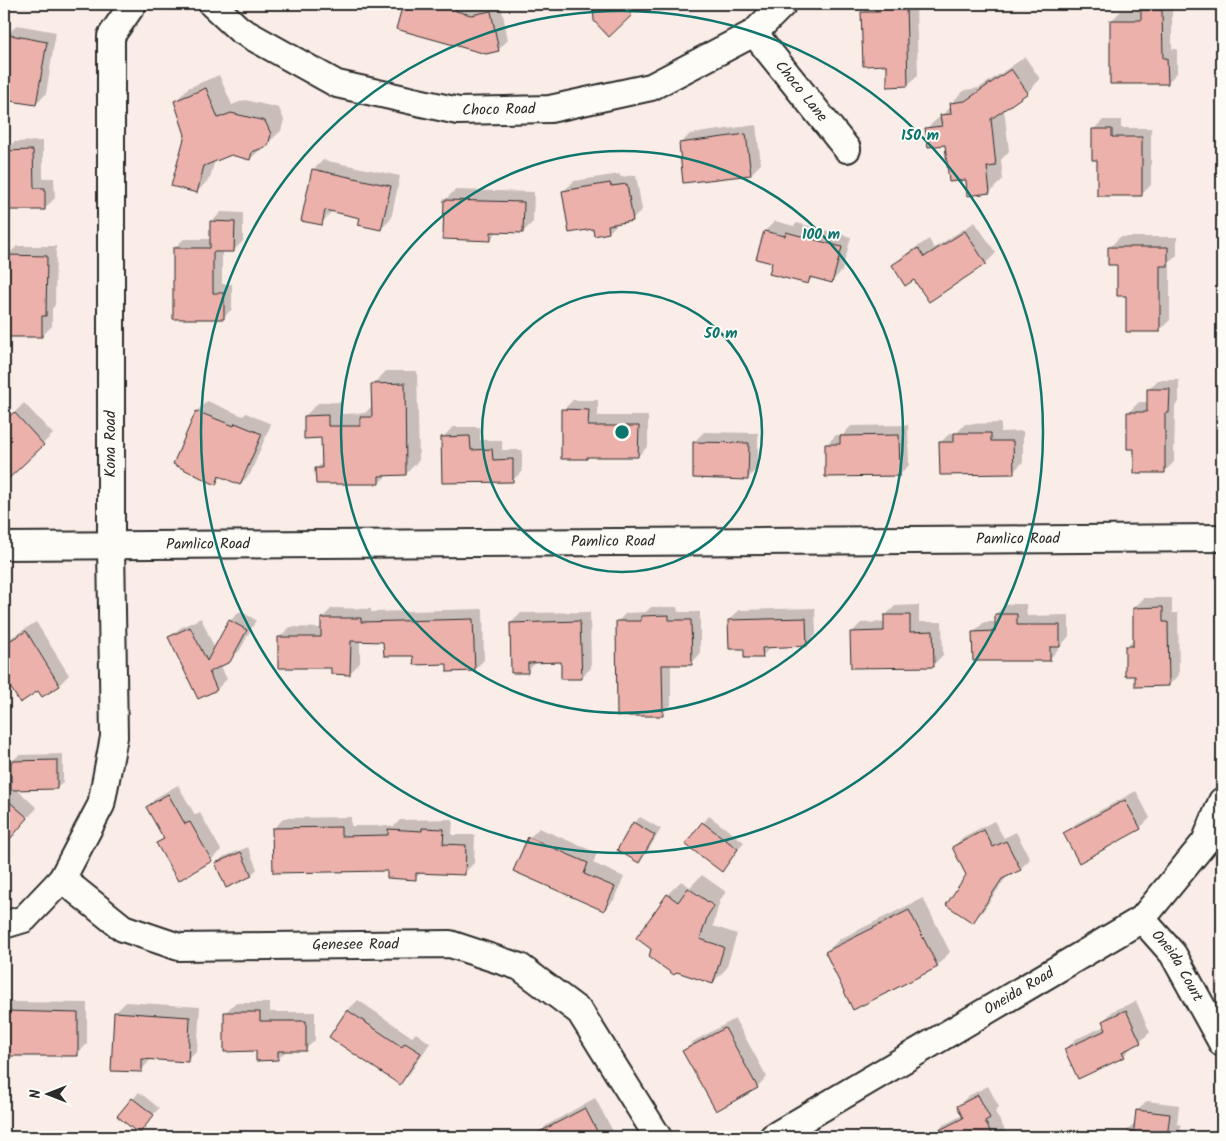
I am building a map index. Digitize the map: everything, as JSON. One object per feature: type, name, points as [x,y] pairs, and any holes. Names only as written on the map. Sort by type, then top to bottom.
[{"type":"street","name":"Kona Road","points":[[62,879],[101,805],[114,737],[111,546],[111,36],[133,4]]},
{"type":"street","name":"Choco Road","points":[[212,4],[240,30],[337,84],[458,111],[550,109],[651,87],[754,33],[783,4]]},
{"type":"street","name":"Choco Lane","points":[[754,33],[847,149]]},
{"type":"street","name":"Pamlico Road","points":[[4,546],[1222,538]]},
{"type":"street","name":"Oneida Road","points":[[773,1137],[1142,919],[1205,842],[1222,800]]},
{"type":"street","points":[[4,925],[24,919],[62,879]]},
{"type":"street","name":"Genesee Road","points":[[62,879],[123,928],[179,947],[450,944],[520,966],[580,1012],[658,1137]]},
{"type":"street","name":"Oneida Court","points":[[1142,919],[1173,954],[1222,1043]]},
{"type":"building","points":[[403,4],[454,4],[456,11],[471,15],[491,11],[499,51],[486,54],[396,29]]},
{"type":"building","points":[[593,4],[621,4],[632,15],[609,37],[594,21]]},
{"type":"building","points":[[880,4],[906,4],[908,86],[887,87],[887,65],[863,66],[861,12],[880,12]]},
{"type":"building","points":[[1141,10],[1162,10],[1163,58],[1167,58],[1168,84],[1110,84],[1110,20],[1141,20]]},
{"type":"building","points":[[5,34],[47,42],[36,105],[4,100]]},
{"type":"building","points":[[1011,69],[1028,93],[991,119],[996,166],[987,167],[990,193],[967,196],[966,180],[949,182],[945,145],[928,147],[925,128],[942,126],[940,115],[951,114],[950,103],[965,101]]},
{"type":"building","points":[[206,88],[218,118],[231,113],[265,121],[271,134],[268,146],[252,152],[250,160],[231,155],[204,166],[197,193],[171,186],[185,135],[174,101]]},
{"type":"building","points":[[1092,129],[1112,129],[1112,137],[1142,137],[1142,196],[1097,196],[1097,160],[1092,160]]},
{"type":"building","points":[[746,134],[751,175],[683,183],[679,143]]},
{"type":"building","points":[[33,150],[34,188],[45,188],[45,210],[4,210],[4,151]]},
{"type":"building","points":[[312,169],[391,186],[381,230],[358,225],[360,218],[325,210],[322,225],[301,221]]},
{"type":"building","points":[[610,183],[611,186],[627,184],[633,221],[608,225],[609,233],[594,236],[593,229],[569,233],[562,191]]},
{"type":"building","points":[[444,200],[524,202],[523,233],[491,232],[491,241],[443,239]]},
{"type":"building","points":[[210,221],[235,222],[234,252],[213,252],[213,293],[224,293],[224,319],[173,319],[173,248],[210,248]]},
{"type":"building","points":[[764,231],[785,236],[786,232],[842,247],[832,283],[810,277],[808,284],[769,274],[772,263],[756,259]]},
{"type":"building","points":[[965,231],[986,264],[929,302],[914,280],[905,286],[892,265],[918,248],[924,257]]},
{"type":"building","points":[[1108,247],[1168,247],[1168,266],[1160,266],[1160,332],[1126,332],[1126,296],[1117,296],[1117,265],[1108,265]]},
{"type":"building","points":[[6,255],[47,256],[46,316],[42,316],[42,337],[7,337],[7,308],[4,308]]},
{"type":"building","points":[[405,383],[406,475],[379,476],[379,484],[316,484],[315,468],[322,468],[321,438],[304,439],[304,416],[328,415],[328,426],[360,426],[360,417],[372,417],[371,384]]},
{"type":"building","points":[[1147,389],[1170,389],[1169,413],[1165,413],[1165,473],[1134,473],[1134,449],[1127,449],[1127,412],[1147,412]]},
{"type":"building","points":[[561,409],[589,410],[588,426],[639,426],[638,457],[561,459]]},
{"type":"building","points":[[196,411],[234,426],[235,423],[262,434],[240,485],[219,476],[216,485],[173,464]]},
{"type":"building","points":[[14,412],[44,445],[4,483],[4,422]]},
{"type":"building","points":[[954,433],[991,433],[991,441],[1013,441],[1014,474],[940,475],[939,442],[954,442]]},
{"type":"building","points":[[899,435],[900,476],[825,477],[825,444],[840,444],[840,436]]},
{"type":"building","points":[[470,436],[471,450],[492,449],[493,460],[513,459],[513,482],[442,483],[441,437]]},
{"type":"building","points":[[693,442],[749,443],[748,480],[693,478]]},
{"type":"building","points":[[1163,607],[1163,622],[1168,622],[1169,686],[1135,687],[1135,676],[1125,676],[1125,646],[1133,646],[1133,608]]},
{"type":"building","points":[[995,614],[1017,614],[1017,625],[1060,625],[1060,647],[1050,647],[1050,661],[973,661],[972,632],[995,631]]},
{"type":"building","points":[[669,615],[669,620],[691,620],[692,665],[662,665],[663,716],[617,716],[616,621],[641,621],[641,616]]},
{"type":"building","points":[[884,615],[910,615],[910,632],[933,631],[934,667],[851,668],[850,632],[884,631]]},
{"type":"building","points":[[321,618],[361,618],[361,622],[473,619],[475,671],[447,672],[447,664],[414,665],[413,656],[384,656],[383,642],[351,641],[350,675],[331,674],[331,668],[278,668],[278,637],[321,637]]},
{"type":"building","points":[[806,618],[807,646],[762,648],[763,658],[744,658],[744,649],[729,649],[728,620]]},
{"type":"building","points":[[229,620],[247,630],[230,662],[209,672],[217,690],[198,699],[168,637],[190,627],[207,661]]},
{"type":"building","points":[[580,621],[582,679],[561,679],[561,662],[528,663],[528,673],[511,673],[510,623]]},
{"type":"building","points":[[26,631],[60,686],[42,697],[38,691],[20,703],[4,677],[4,644]]},
{"type":"building","points":[[57,760],[57,789],[11,790],[11,761]]},
{"type":"building","points":[[168,794],[185,824],[190,822],[212,861],[178,881],[156,843],[164,839],[146,807]]},
{"type":"building","points":[[4,797],[28,818],[4,846]]},
{"type":"building","points":[[1125,800],[1141,829],[1079,863],[1063,833]]},
{"type":"building","points":[[633,822],[655,835],[639,863],[617,850]]},
{"type":"building","points":[[702,822],[738,849],[722,872],[685,844]]},
{"type":"building","points":[[341,827],[341,836],[388,835],[388,829],[422,831],[422,828],[444,829],[443,844],[466,845],[465,875],[416,873],[416,880],[387,878],[387,871],[273,873],[272,828]]},
{"type":"building","points":[[984,830],[993,847],[1006,841],[1021,870],[1002,879],[973,923],[946,905],[966,875],[952,847]]},
{"type":"building","points":[[528,837],[588,863],[584,874],[615,887],[604,911],[513,871]]},
{"type":"building","points":[[241,852],[252,876],[226,888],[215,863]]},
{"type":"building","points":[[688,888],[714,906],[708,915],[700,939],[724,947],[713,984],[677,972],[674,975],[649,957],[651,949],[636,938],[667,894],[678,902]]},
{"type":"building","points":[[909,910],[938,967],[853,1010],[825,952]]},
{"type":"building","points":[[347,1010],[402,1047],[405,1043],[421,1053],[400,1085],[329,1037]]},
{"type":"building","points":[[1126,1010],[1141,1043],[1122,1052],[1125,1057],[1078,1079],[1064,1049],[1106,1030],[1102,1021]]},
{"type":"building","points":[[4,1011],[78,1013],[78,1056],[4,1056]]},
{"type":"building","points":[[114,1012],[190,1017],[188,1062],[142,1059],[142,1072],[111,1071]]},
{"type":"building","points":[[224,1012],[260,1012],[260,1021],[306,1021],[306,1051],[278,1051],[278,1060],[256,1061],[256,1051],[224,1052]]},
{"type":"building","points":[[725,1028],[758,1088],[716,1111],[682,1051]]},
{"type":"building","points":[[978,1095],[990,1118],[985,1121],[993,1137],[926,1137],[963,1118],[957,1106]]},
{"type":"building","points":[[132,1098],[154,1115],[139,1134],[117,1116]]},
{"type":"building","points":[[585,1108],[600,1137],[530,1137]]},
{"type":"building","points":[[1136,1110],[1170,1114],[1167,1137],[1133,1137]]}]
